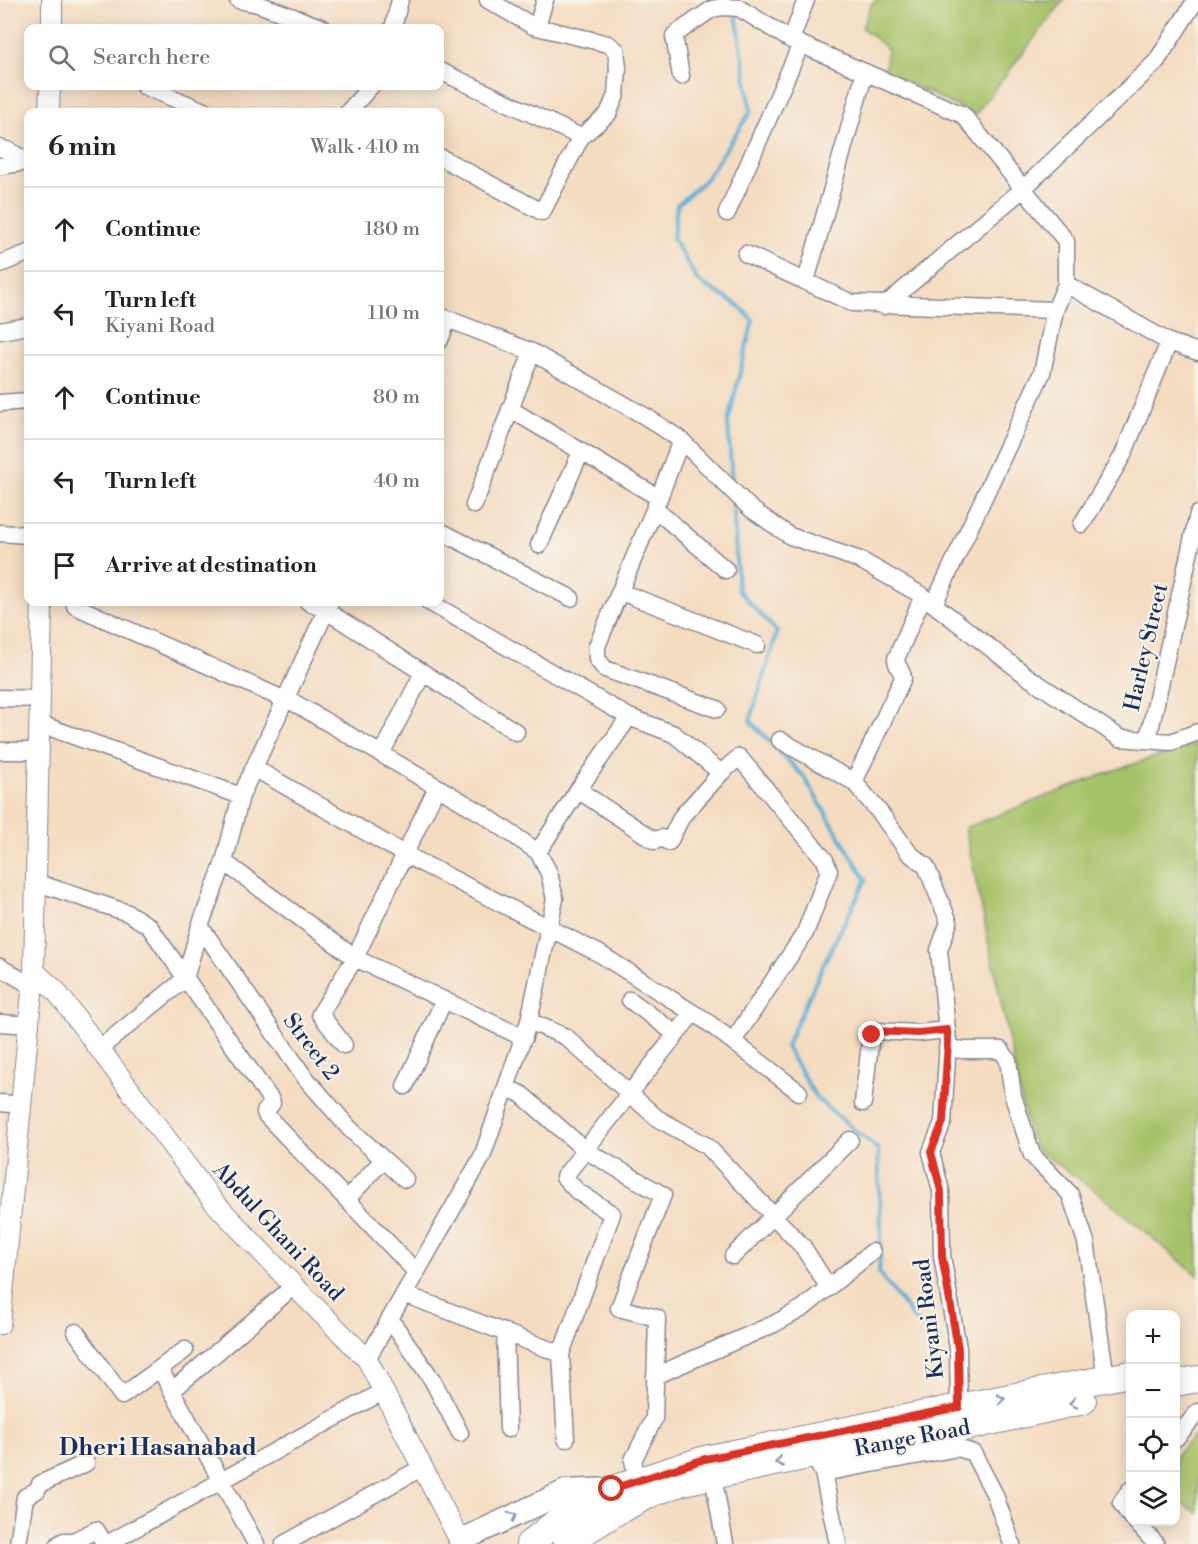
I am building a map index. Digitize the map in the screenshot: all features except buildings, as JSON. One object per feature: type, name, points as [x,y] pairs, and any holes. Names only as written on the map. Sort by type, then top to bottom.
[{"type":"main road","points":[[1180,1365],[1198,1363]]},
{"type":"main road","points":[[530,1544],[564,1516],[612,1489],[705,1459],[1118,1376]]},
{"type":"main road","points":[[1180,1382],[1198,1379]]},
{"type":"main road","name":"Range Road","points":[[566,1544],[592,1526],[652,1493],[683,1482],[713,1476],[818,1464],[1061,1405],[1126,1393]]},
{"type":"main road","points":[[460,1543],[566,1491],[612,1489]]},
{"type":"street","points":[[52,0],[52,24]]},
{"type":"street","points":[[238,0],[258,4],[312,24]]},
{"type":"street","points":[[394,24],[400,0]]},
{"type":"street","points":[[444,159],[542,212],[581,137],[608,114],[616,95],[618,68],[616,50],[608,44],[537,27],[488,0]]},
{"type":"street","points":[[537,27],[545,0]]},
{"type":"street","points":[[727,213],[796,42],[806,0]]},
{"type":"street","points":[[884,306],[1023,189],[1156,62],[1196,0]]},
{"type":"street","points":[[681,76],[674,36],[722,6],[796,42],[963,115],[1066,241],[1066,284],[1055,310],[1042,373],[929,600],[896,659],[896,664],[903,671],[903,678],[854,782],[780,740]]},
{"type":"street","points":[[806,281],[865,72]]},
{"type":"street","points":[[444,73],[581,137]]},
{"type":"street","points":[[49,108],[50,90]]},
{"type":"street","points":[[154,90],[196,108]]},
{"type":"street","points":[[354,108],[368,90]]},
{"type":"street","points":[[0,148],[24,160]]},
{"type":"street","points":[[0,166],[24,163]]},
{"type":"street","points":[[747,254],[852,303],[884,306],[1055,310]]},
{"type":"street","points":[[0,264],[24,255]]},
{"type":"street","points":[[1066,284],[1169,342],[1198,352]]},
{"type":"street","points":[[444,317],[532,352],[648,418],[681,440],[751,510],[790,536],[860,560],[929,600],[1028,677],[1120,738],[1148,739]]},
{"type":"street","points":[[0,331],[24,327]]},
{"type":"street","points":[[1082,524],[1123,455],[1169,342]]},
{"type":"street","points":[[474,505],[532,352]]},
{"type":"street","points":[[0,403],[24,401]]},
{"type":"street","points":[[510,409],[581,452],[657,504],[726,570]]},
{"type":"street","points":[[681,440],[657,504],[597,646],[597,659],[605,669],[717,709]]},
{"type":"street","points":[[539,545],[581,452]]},
{"type":"street","name":"Harley Street","points":[[1197,522],[1148,739],[1171,742],[1198,732]]},
{"type":"street","points":[[0,533],[24,535]]},
{"type":"street","points":[[444,533],[571,598]]},
{"type":"street","points":[[621,592],[757,645]]},
{"type":"street","points":[[0,1324],[7,1190],[22,1105],[34,979],[42,606]]},
{"type":"street","points":[[75,606],[286,698],[483,814],[538,852],[549,873],[555,899],[527,1030],[482,1157],[367,1359]]},
{"type":"street","points":[[99,1049],[185,979],[200,926],[224,862],[242,796],[328,606],[423,673],[516,732]]},
{"type":"street","points":[[436,606],[629,717],[674,734],[721,773]]},
{"type":"street","points":[[381,754],[423,673]]},
{"type":"street","points":[[0,699],[40,699]]},
{"type":"street","points":[[538,852],[629,717]]},
{"type":"street","points":[[39,724],[242,796]]},
{"type":"street","points":[[0,751],[39,752]]},
{"type":"street","points":[[578,790],[655,841],[662,838],[669,842],[682,816],[721,773],[739,757],[825,860],[829,871],[805,933],[733,1041]]},
{"type":"street","points":[[254,768],[406,855],[600,954],[702,1018],[799,1092]]},
{"type":"street","name":"Kiyani Road","points":[[854,782],[881,814],[909,854],[926,866],[949,922],[939,950],[947,1030],[943,1122],[931,1152],[941,1191],[942,1256],[958,1348],[959,1407]]},
{"type":"street","points":[[344,1045],[320,1014],[355,958],[437,787]]},
{"type":"street","points":[[224,862],[355,958],[444,1000],[527,1030],[566,1037],[657,1118],[707,1146],[803,1247],[829,1287]]},
{"type":"street","points":[[35,882],[128,914],[149,926],[271,1100],[272,1103],[266,1115],[416,1272]]},
{"type":"street","name":"Street 2","points":[[200,926],[303,1076],[349,1128],[405,1179]]},
{"type":"street","points":[[0,968],[34,979]]},
{"type":"street","name":"Abdul Ghani Road","points":[[34,979],[56,991],[213,1201],[367,1359],[460,1543]]},
{"type":"street","points":[[405,1086],[444,1000]]},
{"type":"street","points":[[630,1000],[676,1034]]},
{"type":"street","points":[[566,1439],[561,1354],[612,1214],[577,1191],[564,1177],[693,1013]]},
{"type":"street","points":[[0,1023],[30,1025]]},
{"type":"street","points":[[862,1103],[874,1031],[918,1033],[947,1030]]},
{"type":"street","points":[[947,1048],[1001,1050],[1008,1060],[1013,1096],[1032,1155],[1070,1194],[1086,1242],[1118,1376]]},
{"type":"street","points":[[507,1088],[521,1094],[585,1150],[663,1196],[619,1308],[657,1317],[654,1419],[633,1460],[637,1480]]},
{"type":"street","points":[[0,1103],[22,1105]]},
{"type":"street","points":[[734,1256],[850,1140]]},
{"type":"street","points":[[347,1199],[383,1160]]},
{"type":"street","points":[[655,1376],[774,1324],[803,1308],[872,1252]]},
{"type":"street","points":[[173,1390],[294,1286]]},
{"type":"street","points":[[404,1294],[561,1354]]},
{"type":"street","points":[[390,1319],[433,1381],[460,1432]]},
{"type":"street","points":[[76,1332],[122,1396],[185,1350]]},
{"type":"street","points":[[505,1332],[508,1429]]},
{"type":"street","points":[[160,1369],[256,1544]]},
{"type":"street","points":[[59,1544],[64,1541],[73,1541],[96,1530],[106,1544],[384,1391]]},
{"type":"street","points":[[1180,1433],[1198,1412]]},
{"type":"street","points":[[837,1544],[818,1464],[958,1448],[973,1453],[995,1495],[1012,1544]]},
{"type":"street","points":[[18,1544],[24,1497],[37,1490],[40,1484],[86,1463]]},
{"type":"street","points":[[284,1544],[423,1467]]},
{"type":"street","points":[[713,1476],[725,1544]]},
{"type":"street","points":[[1126,1496],[1121,1503],[1126,1510]]},
{"type":"street","points":[[1140,1526],[1156,1544]]},
{"type":"green space","points":[[877,0],[1064,0],[975,115],[885,72],[887,48],[862,28],[872,3]]},
{"type":"green space","points":[[1198,743],[1198,1276],[1096,1191],[1035,1149],[1026,1123],[965,828],[1109,772]]},
{"type":"green space","points":[[1198,1432],[1198,1513],[1180,1502],[1180,1451]]},
{"type":"waterway","points":[[732,482],[728,422],[753,320],[738,305],[698,281],[673,239],[677,205],[706,179],[751,111],[736,13]]},
{"type":"waterway","points":[[733,500],[738,590],[777,632],[750,721],[804,777],[866,880],[826,959],[786,1047],[817,1099],[878,1149],[881,1228],[879,1273],[916,1321],[941,1341]]},
{"type":"district","name":"Dheri Hasanabad","points":[[158,1447]]},
{"type":"route","points":[[612,1489],[705,1459],[959,1407],[958,1348],[942,1256],[941,1191],[931,1152],[943,1122],[947,1030],[918,1033],[874,1031],[872,1035]]}]
